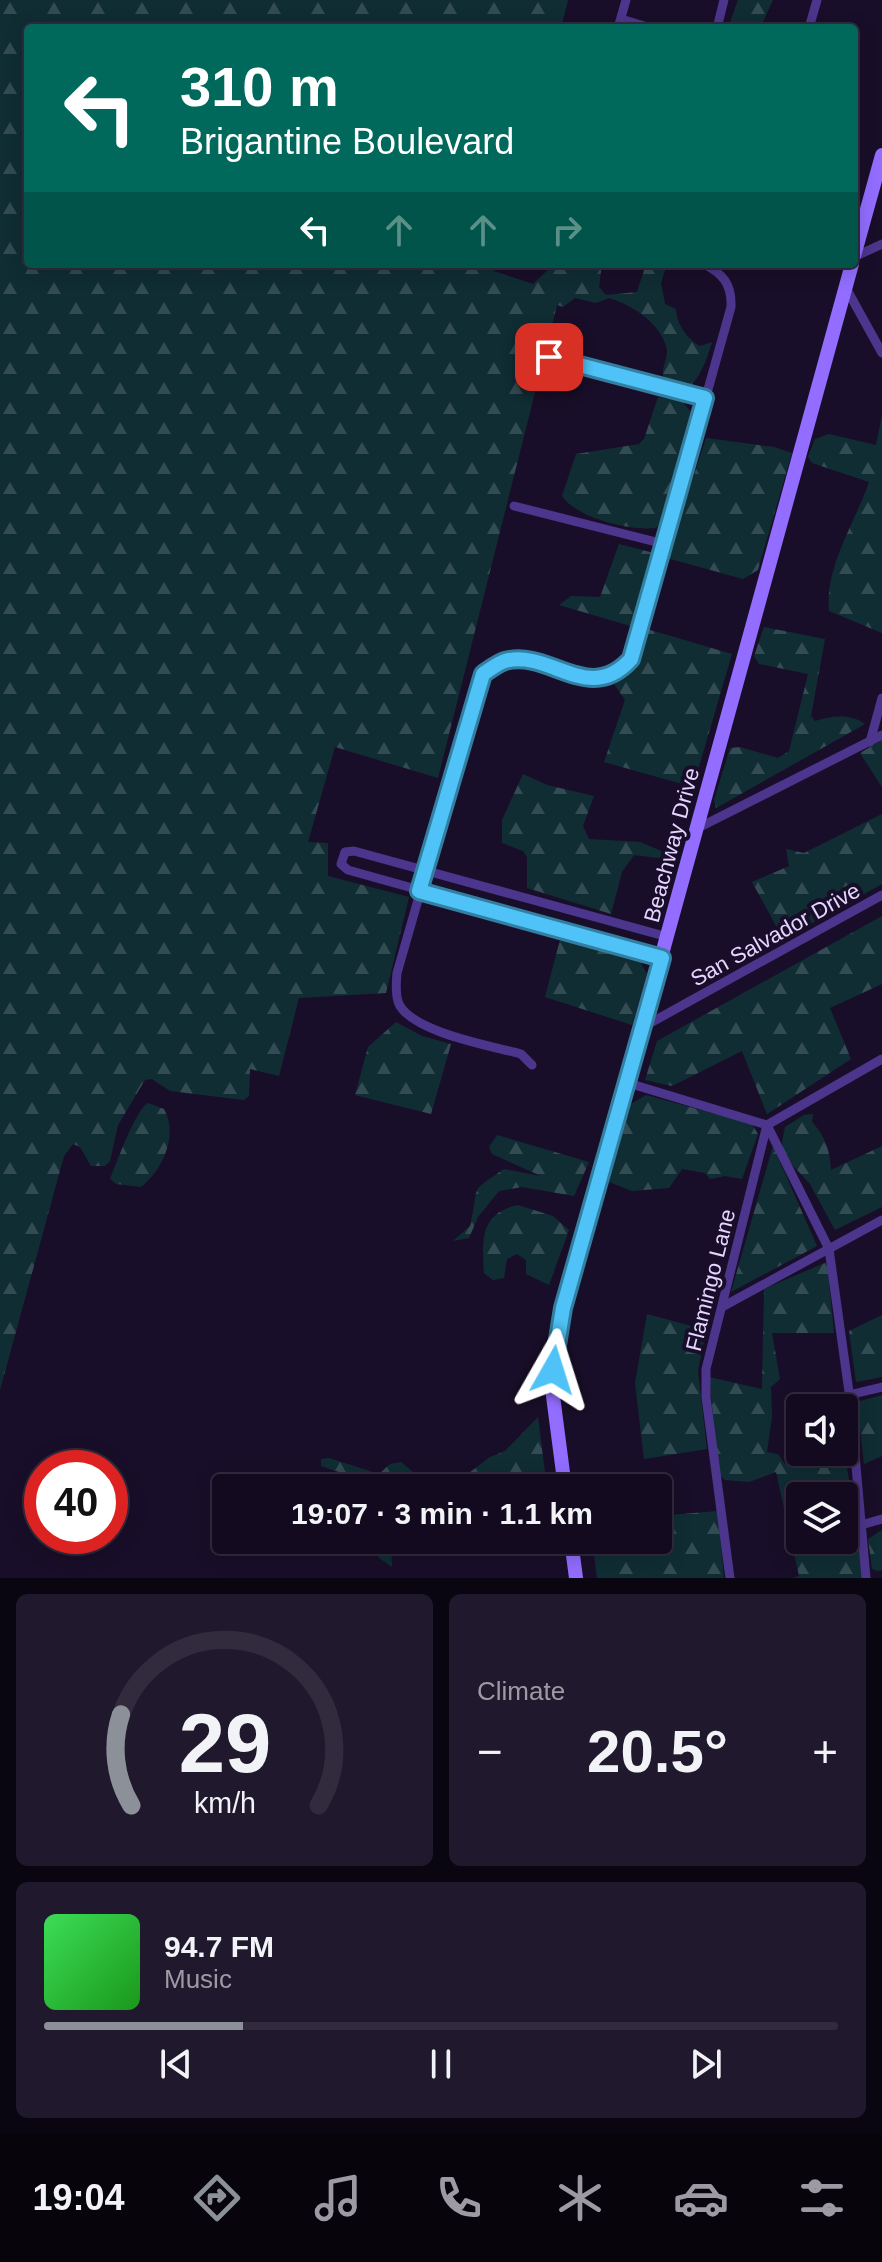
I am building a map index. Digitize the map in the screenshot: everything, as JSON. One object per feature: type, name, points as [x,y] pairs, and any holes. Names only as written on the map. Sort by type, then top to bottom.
[{"type":"street","points":[[620,24],[626,0]]},
{"type":"street","points":[[718,24],[724,0]]},
{"type":"street","points":[[810,24],[817,0]]},
{"type":"street","points":[[858,242],[882,155]]},
{"type":"street","points":[[858,255],[882,244]]},
{"type":"street","points":[[532,1065],[521,1054],[426,1027],[407,1015],[399,1005],[397,973],[483,674],[505,660],[527,661],[587,678],[600,678],[623,668],[635,651],[732,294],[718,271],[712,268]]},
{"type":"street","name":"Beachway Drive","points":[[563,1474],[553,1396],[556,1339],[851,268]]},
{"type":"street","points":[[846,288],[882,353]]},
{"type":"street","points":[[549,357],[705,398]]},
{"type":"street","points":[[514,506],[664,544]]},
{"type":"street","points":[[870,742],[882,698]]},
{"type":"street","points":[[698,828],[882,735]]},
{"type":"street","points":[[662,958],[419,891],[348,870],[341,864],[345,852],[354,851],[668,937]]},
{"type":"street","name":"San Salvador Drive","points":[[643,1027],[882,895]]},
{"type":"street","points":[[767,1125],[882,1059]]},
{"type":"street","points":[[628,1083],[767,1125],[829,1249],[849,1394]]},
{"type":"street","name":"Flamingo Lane","points":[[730,1578],[706,1397],[706,1369],[767,1125]]},
{"type":"street","points":[[722,1307],[882,1220]]},
{"type":"street","points":[[853,1394],[882,1387]]},
{"type":"street","points":[[856,1466],[866,1578]]},
{"type":"street","points":[[861,1525],[882,1519]]},
{"type":"street","points":[[573,1554],[576,1578]]},
{"type":"green space","points":[[0,0],[568,0],[562,24],[24,24],[24,268],[495,268],[494,271],[533,284],[550,268],[601,268],[599,287],[606,295],[637,292],[645,268],[666,268],[661,283],[665,304],[676,309],[680,325],[695,343],[700,346],[712,342],[697,378],[683,389],[675,388],[663,374],[667,354],[664,341],[653,324],[637,311],[609,298],[596,303],[575,298],[563,307],[557,305],[438,778],[335,747],[308,842],[328,843],[328,876],[409,897],[386,993],[299,998],[279,1076],[250,1069],[249,1096],[244,1100],[170,1091],[152,1079],[145,1080],[118,1125],[110,1161],[105,1166],[91,1166],[80,1147],[73,1144],[64,1156],[0,1390]]},
{"type":"green space","points":[[738,0],[773,0],[762,24],[729,24]]},
{"type":"green space","points":[[658,397],[682,401],[691,412],[661,522],[656,528],[618,525],[591,517],[569,504],[562,496],[576,454],[639,444],[644,439]]},
{"type":"green space","points":[[882,415],[882,633],[829,611],[836,561],[869,482],[812,463],[808,457],[815,439],[829,434],[876,445]]},
{"type":"green space","points":[[706,438],[774,447],[792,453],[758,570],[743,579],[667,558]]},
{"type":"green space","points":[[619,544],[654,553],[634,627],[559,605],[571,596],[600,597]]},
{"type":"green space","points":[[764,627],[825,639],[811,716],[815,721],[847,717],[865,724],[716,808],[714,800],[730,748],[740,747],[778,758],[789,751],[808,674],[759,664],[754,656]]},
{"type":"green space","points":[[647,629],[732,654],[693,787],[604,762],[625,700],[614,684],[631,670]]},
{"type":"green space","points":[[882,740],[882,787],[860,753]]},
{"type":"green space","points":[[523,774],[547,785],[594,796],[583,826],[589,839],[640,842],[673,856],[666,859],[634,855],[622,872],[611,914],[527,888],[527,857],[523,851],[502,843],[502,820]]},
{"type":"green space","points":[[882,814],[882,884],[787,937],[781,935],[752,882],[789,866],[786,849],[804,853]]},
{"type":"green space","points":[[882,916],[882,984],[830,1008],[851,1059],[767,1114],[742,1051],[672,1086],[645,1080],[657,1041]]},
{"type":"green space","points":[[561,936],[640,961],[647,974],[632,1025],[545,997]]},
{"type":"green space","points":[[396,1022],[422,1036],[451,1044],[431,1114],[355,1095],[368,1047]]},
{"type":"green space","points":[[646,1095],[752,1124],[758,1134],[742,1179],[725,1176],[710,1179],[705,1173],[682,1169],[669,1188],[632,1191],[609,1182],[631,1104]]},
{"type":"green space","points":[[148,1103],[164,1109],[168,1119],[170,1130],[166,1152],[156,1172],[141,1187],[116,1184],[110,1179],[132,1126]]},
{"type":"green space","points":[[813,1114],[812,1122],[826,1144],[831,1170],[882,1146],[882,1207],[835,1230],[810,1184],[784,1156],[782,1142],[785,1127],[804,1115]]},
{"type":"green space","points":[[497,1135],[589,1162],[574,1196],[522,1187],[499,1191],[478,1217],[469,1238],[453,1241],[470,1226],[477,1191],[484,1183],[504,1169],[541,1176],[492,1154],[489,1147]]},
{"type":"green space","points":[[773,1146],[817,1246],[731,1292]]},
{"type":"green space","points":[[518,1205],[553,1216],[569,1230],[549,1285],[526,1274],[526,1260],[517,1254],[507,1259],[504,1278],[493,1280],[484,1273],[484,1239],[490,1221],[496,1214]]},
{"type":"green space","points":[[827,1262],[834,1333],[772,1333],[780,1379],[771,1387],[772,1417],[767,1452],[778,1454],[786,1466],[847,1466],[849,1482],[786,1482],[786,1517],[776,1472],[749,1482],[725,1480],[719,1474],[709,1377],[762,1389],[764,1289]]},
{"type":"green space","points":[[647,1314],[706,1330],[698,1371],[707,1449],[644,1459],[635,1383]]},
{"type":"green space","points":[[882,1315],[882,1377],[856,1382],[849,1331]]},
{"type":"green space","points":[[882,1395],[882,1456],[864,1464],[858,1411],[858,1402]]},
{"type":"green space","points":[[538,1417],[545,1474],[468,1474],[490,1457],[505,1451]]},
{"type":"green space","points":[[329,1458],[379,1474],[345,1474],[321,1466],[321,1459]]},
{"type":"green space","points":[[401,1462],[413,1472],[379,1474],[390,1464]]},
{"type":"green space","points":[[718,1511],[724,1578],[597,1578],[594,1554],[672,1554],[672,1515]]},
{"type":"green space","points":[[858,1522],[862,1578],[793,1578],[799,1576],[794,1554],[858,1554]]},
{"type":"green space","points":[[882,1530],[882,1570],[878,1571],[872,1569],[868,1539]]},
{"type":"green space","points":[[378,1554],[392,1554],[392,1567]]},
{"type":"route","points":[[549,357],[705,398],[631,659],[614,674],[600,678],[587,678],[527,661],[505,660],[483,674],[476,689],[419,891],[662,958],[563,1308],[553,1370]]}]
